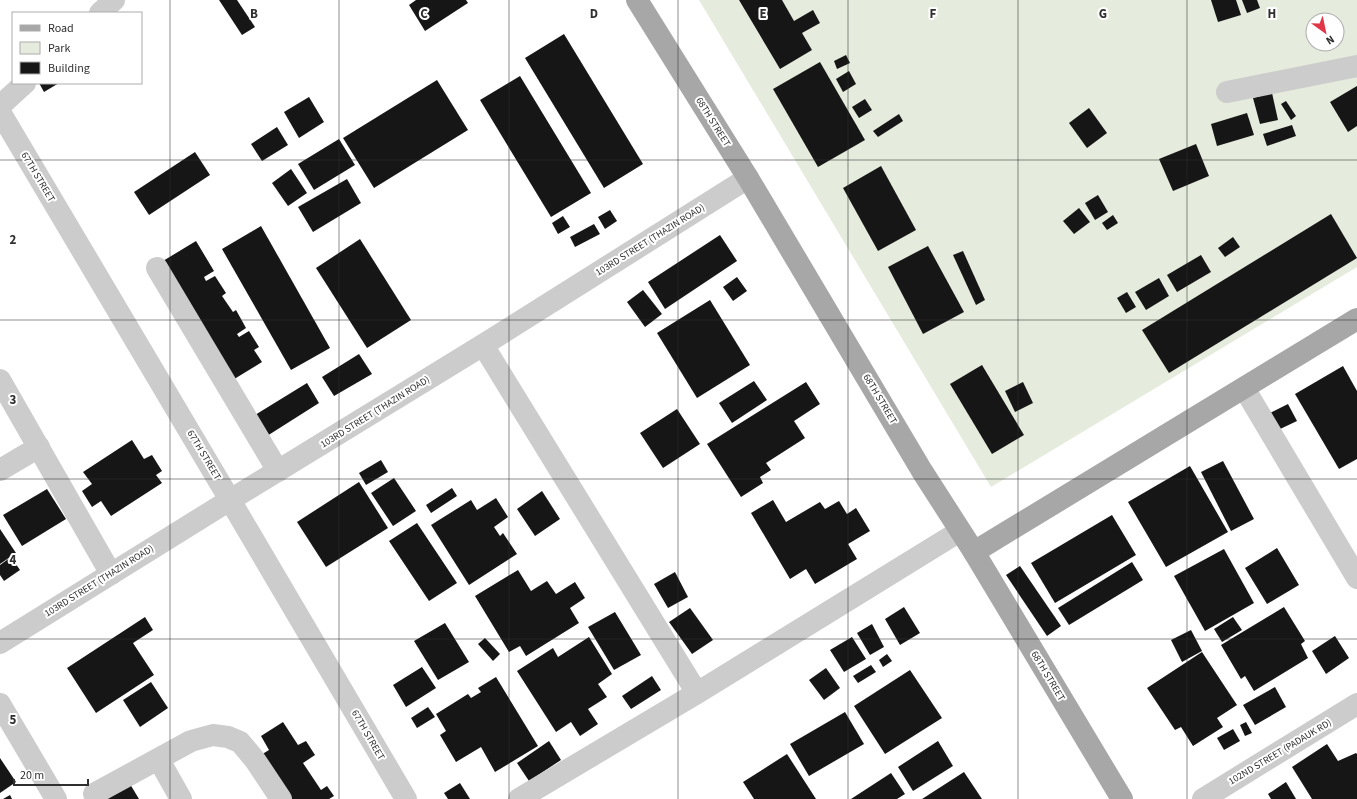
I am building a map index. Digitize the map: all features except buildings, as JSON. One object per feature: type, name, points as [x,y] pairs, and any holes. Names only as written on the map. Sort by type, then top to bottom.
[{"type":"main road","name":"68TH STREET","points":[[637,0],[748,178],[918,464],[974,552],[1122,799]]},
{"type":"main road","points":[[974,552],[1357,319]]},
{"type":"street","points":[[101,12],[114,0]]},
{"type":"street","points":[[1228,92],[1357,66]]},
{"type":"street","points":[[0,106],[24,84]]},
{"type":"street","name":"67TH STREET","points":[[0,112],[230,500],[401,798]]},
{"type":"street","name":"103RD STREET (THAZIN ROAD)","points":[[0,642],[484,345],[748,178]]},
{"type":"street","points":[[157,268],[278,472]]},
{"type":"street","points":[[484,345],[697,693]]},
{"type":"street","points":[[0,380],[111,574]]},
{"type":"street","points":[[1244,388],[1357,578]]},
{"type":"street","points":[[0,470],[39,447]]},
{"type":"street","points":[[519,799],[697,693],[960,531]]},
{"type":"street","points":[[0,704],[56,799]]},
{"type":"street","name":"102ND STREET (PADAUK RD)","points":[[1202,799],[1357,704]]},
{"type":"street","points":[[94,794],[159,760],[191,741],[213,735],[228,737],[240,742],[281,799]]},
{"type":"street","points":[[159,760],[181,799]]},
{"type":"green space","points":[[699,0],[1357,0],[1357,267],[991,487]]}]
